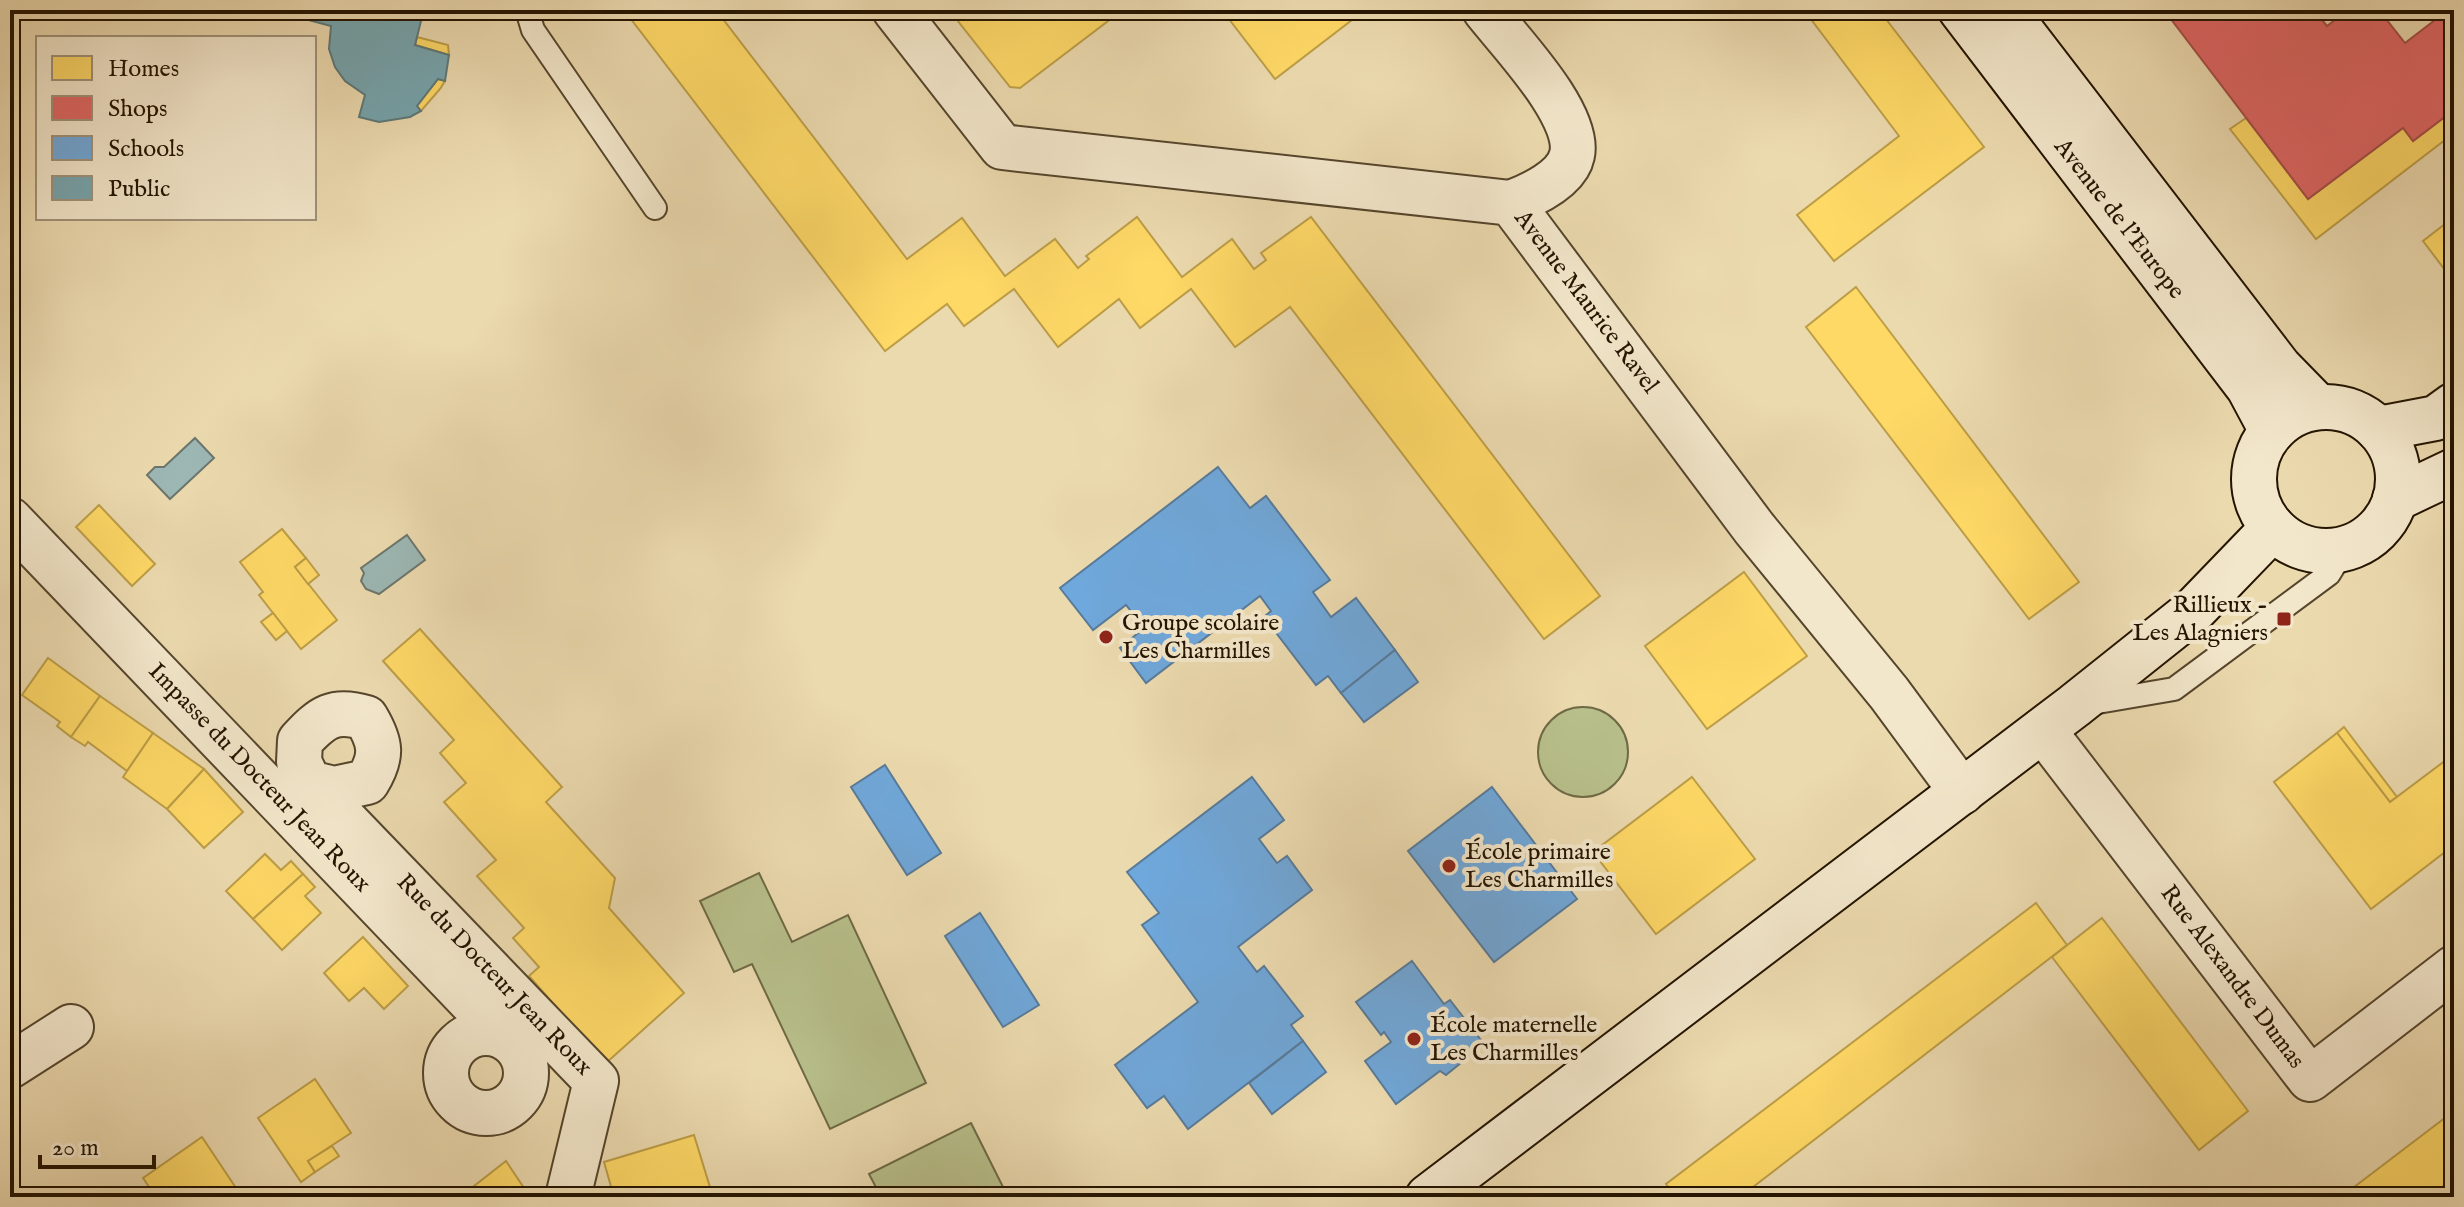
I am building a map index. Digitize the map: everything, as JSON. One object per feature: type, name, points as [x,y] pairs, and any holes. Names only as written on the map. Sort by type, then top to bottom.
[{"type":"street","name":"Avenue Maurice Ravel","points":[[895,10],[1002,147],[1511,203],[1754,528],[1889,693],[1962,792]]},
{"type":"street","points":[[1485,10],[1572,129],[1572,156],[1557,176],[1536,193],[1511,203]]},
{"type":"street","name":"Avenue de l'Europe","points":[[1961,10],[2249,388],[2272,431]]},
{"type":"street","name":"Avenue de l'Europe","points":[[2005,10],[2279,367],[2318,407]]},
{"type":"street","points":[[2378,429],[2436,418],[2454,405]]},
{"type":"street","points":[[2318,407],[2351,411],[2378,429],[2394,454],[2398,484],[2395,499],[2376,531],[2345,548],[2314,550],[2285,538],[2273,528],[2258,502],[2255,487],[2257,457],[2272,431],[2293,414],[2318,407]]},
{"type":"street","points":[[2395,499],[2454,471]]},
{"type":"street","name":"Impasse du Docteur Jean Roux","points":[[10,520],[506,1038]]},
{"type":"street","points":[[1428,1197],[2059,718],[2192,612],[2273,528]]},
{"type":"street","name":"Rue Alexandre Dumas","points":[[2059,718],[2310,1079],[2454,968]]},
{"type":"street","name":"Rue du Docteur Jean Roux","points":[[309,783],[552,1031],[596,1081],[568,1197]]},
{"type":"street","points":[[10,1066],[71,1027]]},
{"type":"lane","points":[[527,10],[533,30],[655,208]]},
{"type":"lane","points":[[2059,718],[2174,689],[2329,574],[2345,548]]},
{"type":"green space","points":[[1583,707],[1600,711],[1615,720],[1624,735],[1628,752],[1624,769],[1615,784],[1600,793],[1583,797],[1566,793],[1551,784],[1542,769],[1538,752],[1542,735],[1551,720],[1566,711]]},
{"type":"green space","points":[[759,873],[792,942],[848,915],[926,1083],[830,1129],[752,964],[734,972],[700,901]]},
{"type":"green space","points":[[971,1123],[1008,1197],[881,1197],[869,1174]]},
{"type":"water","points":[[195,438],[214,458],[170,499],[147,475],[155,467],[164,467]]},
{"type":"water","points":[[407,535],[425,560],[379,594],[366,589],[361,581],[364,573],[361,568]]},
{"type":"building: Homes","points":[[624,10],[716,10],[907,259],[962,218],[1005,276],[1055,239],[1078,268],[1089,259],[1086,256],[1137,217],[1182,277],[1232,239],[1254,269],[1266,260],[1261,253],[1311,217],[1600,596],[1544,639],[1290,307],[1235,347],[1191,289],[1140,328],[1119,299],[1058,347],[1014,289],[964,326],[947,304],[885,351]]},
{"type":"building: Homes","points":[[1106,10],[1112,18],[1020,88],[1010,87],[950,11]]},
{"type":"building: Homes","points":[[1222,10],[1365,10],[1275,79]]},
{"type":"building: Homes","points":[[1804,10],[1879,10],[1984,147],[1834,261],[1797,215],[1899,136]]},
{"type":"building: Homes","points":[[417,37],[448,45],[449,55],[415,45]]},
{"type":"building: Homes","points":[[438,79],[445,81],[421,111],[417,106]]},
{"type":"building: Homes","points":[[2454,110],[2454,133],[2316,239],[2230,129],[2246,118],[2308,199],[2403,128],[2413,141]]},
{"type":"building: Homes","points":[[2454,217],[2454,238],[2447,243],[2454,253],[2454,282],[2423,241]]},
{"type":"building: Homes","points":[[1856,287],[2079,582],[2029,619],[1806,327]]},
{"type":"building: Homes","points":[[99,505],[155,564],[132,586],[76,527]]},
{"type":"building: Homes","points":[[282,529],[306,558],[295,567],[337,620],[301,649],[259,595],[263,592],[240,562]]},
{"type":"building: Homes","points":[[306,558],[319,575],[308,584],[295,567]]},
{"type":"building: Homes","points":[[1744,572],[1807,656],[1707,729],[1645,646]]},
{"type":"building: Homes","points":[[273,613],[287,631],[276,640],[261,622]]},
{"type":"building: Homes","points":[[420,629],[562,787],[546,802],[615,878],[609,908],[684,993],[606,1063],[529,976],[539,967],[513,938],[524,928],[477,876],[496,860],[444,802],[466,783],[440,753],[454,740],[383,661]]},
{"type":"building: Homes","points":[[48,658],[100,696],[71,737],[57,726],[60,722],[22,695]]},
{"type":"building: Homes","points":[[100,696],[153,733],[127,771],[88,742],[85,746],[71,737]]},
{"type":"building: Homes","points":[[2344,727],[2397,797],[2390,802],[2337,733]]},
{"type":"building: Homes","points":[[153,733],[204,769],[167,809],[123,777]]},
{"type":"building: Homes","points":[[2337,733],[2390,802],[2454,754],[2454,845],[2371,909],[2274,782]]},
{"type":"building: Homes","points":[[204,769],[243,812],[204,848],[167,809]]},
{"type":"building: Homes","points":[[1692,777],[1755,859],[1656,934],[1593,852]]},
{"type":"building: Homes","points":[[265,854],[281,870],[291,861],[303,874],[253,919],[226,891]]},
{"type":"building: Homes","points":[[303,874],[315,887],[305,896],[321,913],[282,950],[253,919]]},
{"type":"building: Homes","points":[[2036,903],[2067,945],[1740,1197],[1676,1197],[1666,1184]]},
{"type":"building: Homes","points":[[2102,918],[2248,1111],[2199,1150],[2052,957]]},
{"type":"building: Homes","points":[[363,937],[408,986],[384,1009],[364,988],[349,1001],[324,973]]},
{"type":"building: Homes","points":[[315,1079],[351,1133],[308,1161],[315,1172],[301,1182],[258,1118]]},
{"type":"building: Homes","points":[[2454,1111],[2454,1178],[2429,1197],[2341,1197]]},
{"type":"building: Homes","points":[[694,1135],[713,1197],[614,1197],[604,1162]]},
{"type":"building: Homes","points":[[202,1137],[242,1197],[187,1197],[185,1194],[156,1197],[143,1178]]},
{"type":"building: Homes","points":[[332,1146],[339,1156],[315,1172],[308,1161]]},
{"type":"building: Homes","points":[[506,1161],[530,1197],[460,1197]]},
{"type":"building: Shops","points":[[2164,10],[2314,10],[2327,26],[2348,10],[2379,10],[2405,43],[2448,10],[2454,10],[2454,110],[2413,141],[2403,128],[2308,199]]},
{"type":"building: Schools","points":[[1218,467],[1250,508],[1266,496],[1330,580],[1313,592],[1331,617],[1356,598],[1395,650],[1341,693],[1328,676],[1316,685],[1264,617],[1271,611],[1260,596],[1146,683],[1120,648],[1144,628],[1126,605],[1093,630],[1060,588]]},
{"type":"building: Schools","points":[[1395,650],[1418,682],[1364,722],[1341,693]]},
{"type":"building: Schools","points":[[885,765],[941,853],[907,875],[851,787]]},
{"type":"building: Schools","points":[[1252,777],[1284,820],[1259,839],[1277,863],[1287,856],[1312,890],[1238,947],[1257,972],[1264,966],[1303,1016],[1291,1025],[1303,1041],[1188,1129],[1164,1096],[1147,1108],[1115,1065],[1198,1002],[1142,925],[1159,913],[1127,872]]},
{"type":"building: Schools","points":[[1492,787],[1577,899],[1494,962],[1408,851]]},
{"type":"building: Schools","points":[[980,913],[1039,1005],[1003,1027],[945,936]]},
{"type":"building: Schools","points":[[1412,961],[1444,1004],[1450,1000],[1484,1044],[1446,1075],[1440,1071],[1396,1104],[1365,1061],[1391,1042],[1384,1032],[1381,1035],[1356,1002]]},
{"type":"building: Schools","points":[[1303,1041],[1326,1072],[1272,1114],[1249,1083]]},
{"type":"building: Public","points":[[292,10],[418,10],[423,13],[415,45],[449,55],[445,81],[438,79],[417,106],[421,111],[410,117],[379,122],[359,117],[365,95],[345,81],[335,67],[329,49],[331,26],[290,15]]},
{"type":"place","name":"Rillieux - Les Alagniers","points":[[2284,619]]},
{"type":"place","name":"Groupe scolaire Les Charmilles","points":[[1106,637]]},
{"type":"place","name":"École primaire Les Charmilles","points":[[1449,866]]},
{"type":"place","name":"École maternelle Les Charmilles","points":[[1414,1039]]}]
